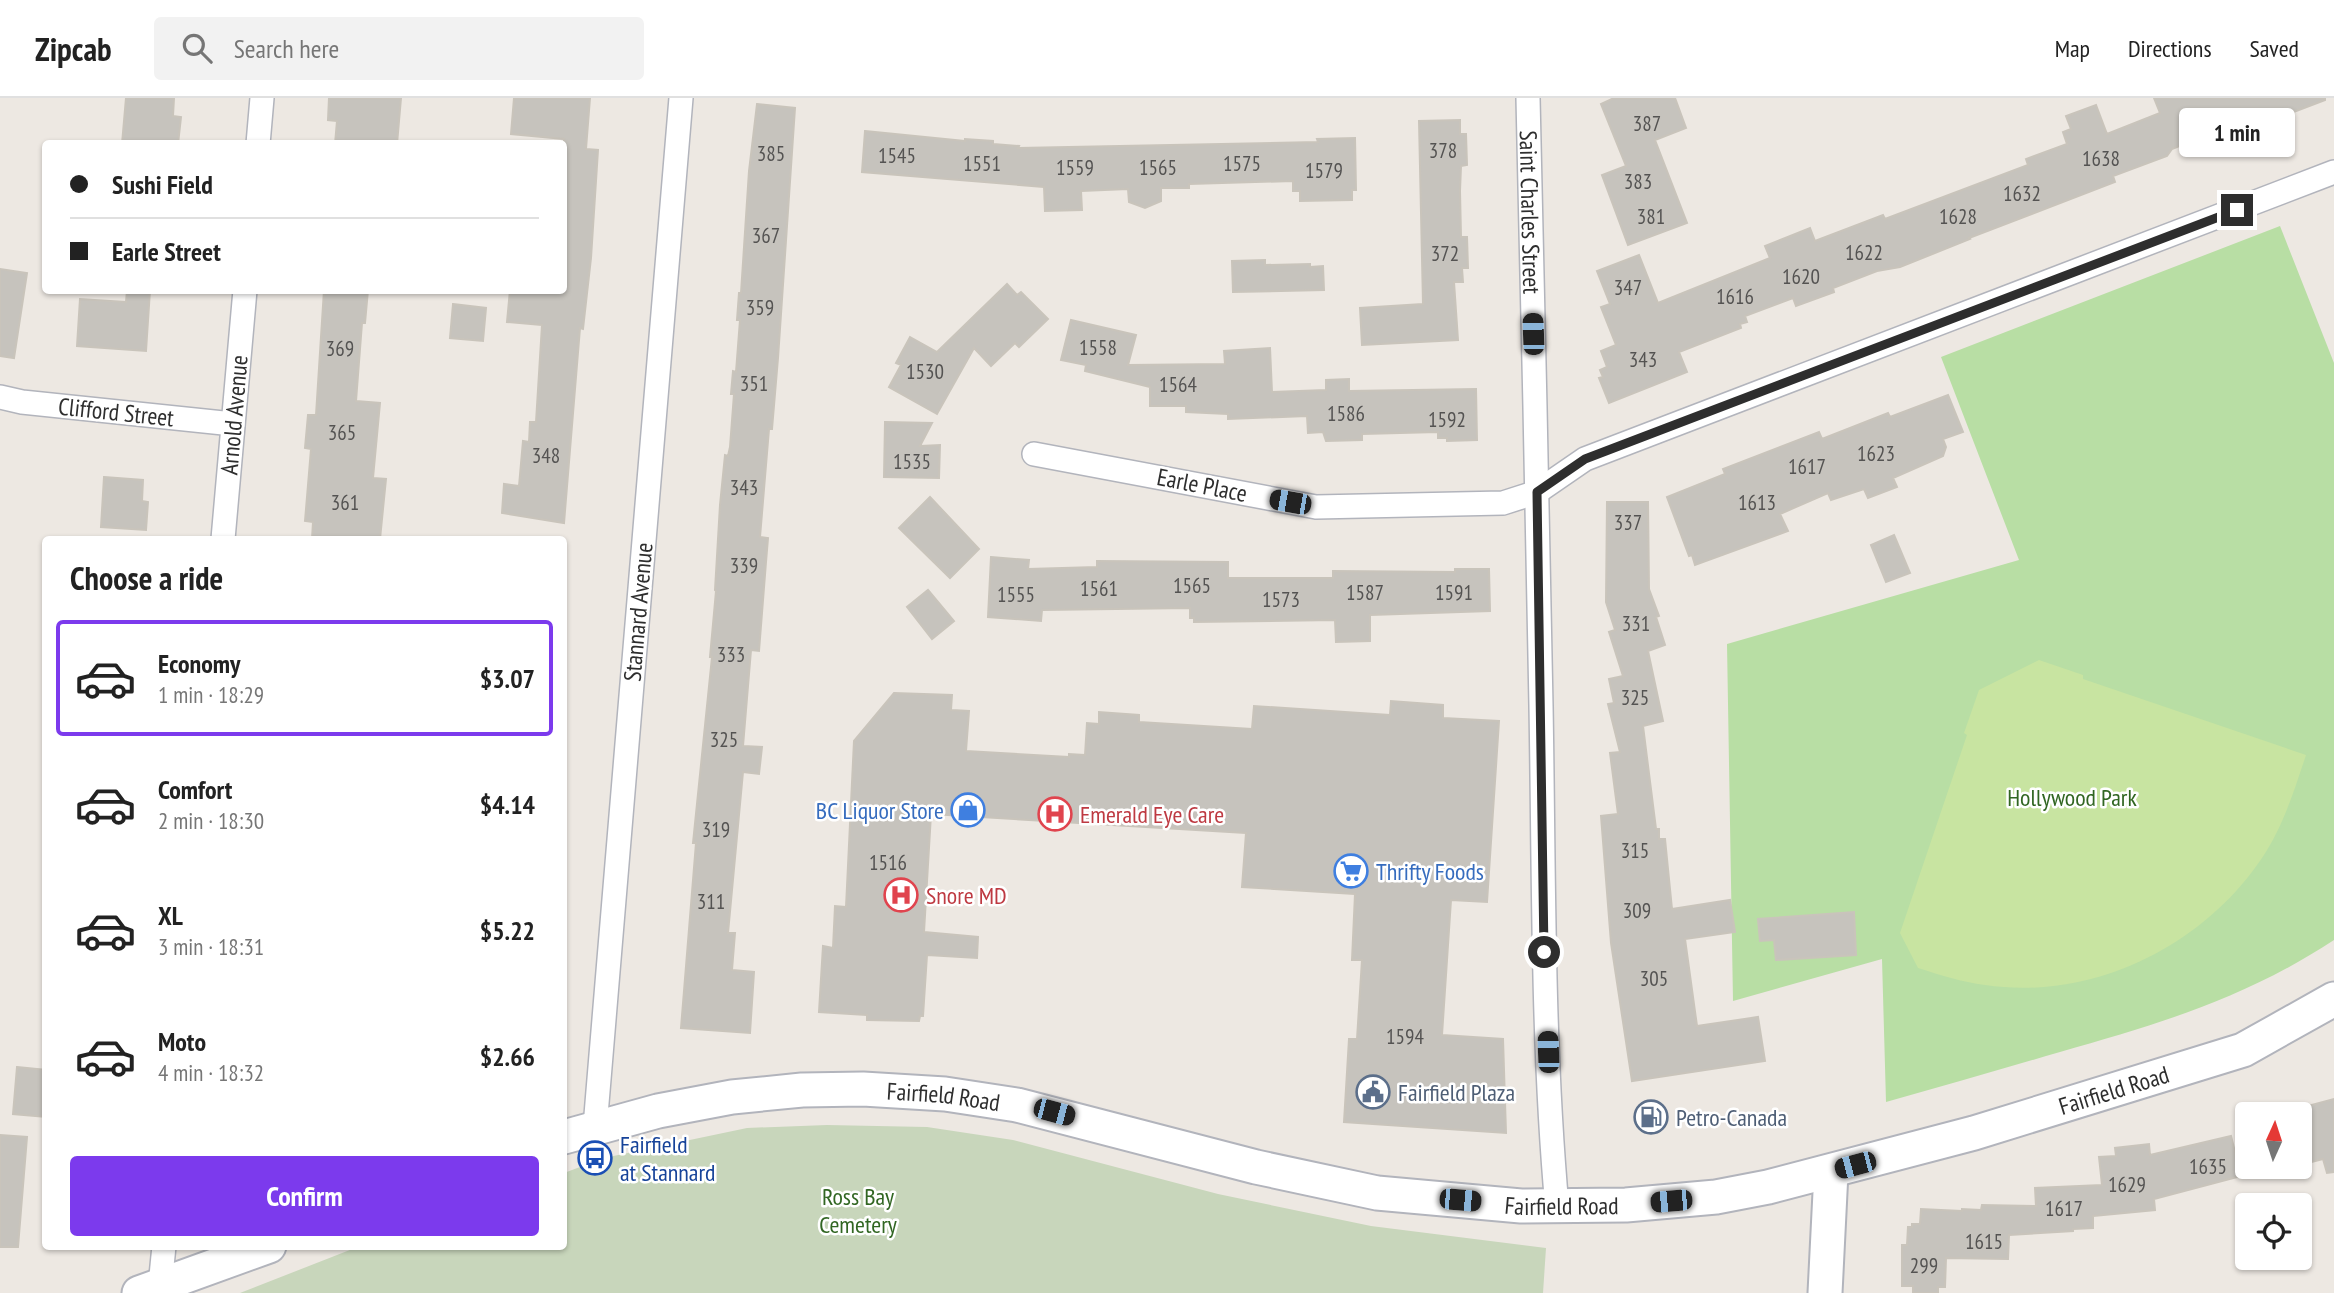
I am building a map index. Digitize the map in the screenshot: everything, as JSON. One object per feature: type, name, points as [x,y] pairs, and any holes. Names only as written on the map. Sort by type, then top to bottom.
[{"type":"street","points":[[258,140],[262,98]]},
{"type":"street","name":"Stannard Avenue","points":[[579,1132],[681,98]]},
{"type":"street","name":"Saint Charles Street","points":[[1528,98],[1543,927],[1552,1152],[1557,1207]]},
{"type":"street","name":"Earle Place","points":[[1034,454],[1316,507],[1503,503],[1537,492],[1585,459],[2334,172]]},
{"type":"street","name":"Arnold Avenue","points":[[223,536],[245,294]]},
{"type":"street","name":"Clifford Street","points":[[0,397],[22,402],[233,424]]},
{"type":"street","name":"Fairfield Road","points":[[579,1132],[658,1111],[732,1097],[791,1091],[863,1089],[945,1094],[1054,1112],[1256,1167],[1377,1193],[1521,1206],[1626,1205],[1716,1197],[1831,1172],[1974,1133],[2243,1050],[2334,999]]},
{"type":"street","points":[[1825,1293],[1831,1172]]},
{"type":"street","points":[[149,1290],[163,1250]]},
{"type":"street","points":[[149,1290],[258,1250]]},
{"type":"green space","name":"Hollywood Park","points":[[2280,226],[2334,363],[2334,940],[2301,961],[2201,1007],[2133,1031],[1886,1102],[1882,959],[1733,1001],[1727,644],[2019,560],[1941,357]]},
{"type":"green space","points":[[2039,660],[2083,675],[2083,679],[2306,755],[2287,808],[2262,858],[2237,890],[2208,918],[2176,942],[2141,961],[2104,975],[2065,984],[2025,988],[1976,984],[1918,968],[1900,933],[1967,735],[1964,733],[1979,690]]},
{"type":"green space","name":"Ross Bay Cemetery","points":[[827,1125],[927,1127],[1013,1140],[1218,1194],[1371,1226],[1546,1248],[1543,1293],[240,1293],[350,1250],[567,1250],[567,1172],[604,1158],[747,1128]]},
{"type":"building","points":[[126,98],[174,98],[173,116],[181,117],[178,140],[122,140]]},
{"type":"building","points":[[329,98],[401,98],[397,140],[335,140],[337,121],[328,120]]},
{"type":"building","points":[[514,98],[590,98],[586,149],[598,150],[591,258],[583,329],[580,328],[564,523],[502,513],[504,484],[519,486],[523,441],[529,442],[530,422],[536,422],[542,325],[507,322],[510,294],[567,294],[567,140],[511,134]]},
{"type":"building","points":[[1614,98],[1675,98],[1686,128],[1655,140],[1687,223],[1628,245],[1602,175],[1626,166],[1601,104]]},
{"type":"building","points":[[2154,98],[2325,100],[2254,127],[2250,117],[2172,149],[2167,156],[2113,176],[2115,182],[1900,267],[1877,271],[1833,288],[1834,292],[1796,306],[1793,298],[1745,316],[1747,322],[1740,324],[1741,328],[1679,352],[1687,372],[1609,403],[1599,378],[1603,377],[1600,370],[1607,367],[1601,351],[1616,345],[1601,307],[1610,304],[1597,271],[1639,255],[1658,303],[1770,258],[1765,246],[1810,228],[1815,241],[1883,215],[1885,219],[2028,165],[2026,159],[2067,144],[2063,132],[2071,129],[2066,116],[2096,105],[2107,134],[2160,113]]},
{"type":"building","points":[[757,104],[795,108],[778,358],[760,537],[768,538],[759,651],[751,650],[743,746],[762,747],[759,774],[743,772],[728,933],[735,933],[732,970],[754,972],[750,1033],[681,1028],[696,843],[693,843],[712,657],[720,505],[725,455],[728,456],[730,447],[734,394],[731,394],[733,371],[736,372],[739,293]]},
{"type":"building","points":[[1460,120],[1460,134],[1466,134],[1467,165],[1461,166],[1461,237],[1467,237],[1468,268],[1462,268],[1463,282],[1454,282],[1458,340],[1362,345],[1360,308],[1423,304],[1419,121]]},
{"type":"building","points":[[865,131],[965,141],[993,141],[993,144],[1019,146],[1018,148],[1318,142],[1317,139],[1355,138],[1356,190],[1352,190],[1352,200],[1300,201],[1300,191],[1293,191],[1293,181],[1189,184],[1189,188],[1161,188],[1161,201],[1145,208],[1129,202],[1128,189],[1081,191],[1082,210],[1045,211],[1044,187],[862,172]]},
{"type":"building","points":[[1265,260],[1265,265],[1323,266],[1324,290],[1233,292],[1232,261]]},
{"type":"building","points":[[0,269],[27,273],[14,358],[0,356]]},
{"type":"building","points":[[1007,284],[1017,295],[1021,292],[1048,319],[1019,347],[1015,343],[991,366],[974,348],[937,414],[889,387],[901,365],[896,363],[910,337],[937,352]]},
{"type":"building","points":[[127,294],[150,294],[146,351],[77,346],[80,299],[126,302]]},
{"type":"building","points":[[324,294],[368,294],[365,323],[362,323],[356,401],[380,403],[373,478],[386,479],[380,536],[312,536],[313,522],[305,521],[311,449],[305,448],[308,415],[316,415]]},
{"type":"building","points":[[453,304],[486,308],[483,341],[450,338]]},
{"type":"building","points":[[1071,320],[1136,335],[1128,365],[1225,364],[1224,351],[1270,348],[1272,392],[1326,390],[1326,380],[1349,379],[1349,391],[1476,389],[1477,440],[1447,441],[1447,438],[1438,438],[1438,432],[1362,434],[1362,440],[1326,441],[1323,432],[1308,433],[1307,416],[1228,419],[1228,414],[1186,412],[1186,406],[1150,406],[1150,387],[1085,371],[1086,365],[1061,360]]},
{"type":"building","points":[[1948,395],[1963,432],[1943,439],[1946,447],[1943,456],[1893,478],[1897,487],[1868,498],[1864,489],[1831,500],[1828,493],[1780,514],[1788,531],[1695,565],[1692,555],[1689,556],[1667,497],[1725,474],[1723,469],[1819,432],[1822,439],[1888,413],[1890,417]]},
{"type":"building","points":[[885,422],[932,423],[920,446],[940,445],[939,478],[884,477]]},
{"type":"building","points":[[104,477],[143,480],[142,501],[148,502],[146,530],[101,527]]},
{"type":"building","points":[[930,497],[979,549],[950,578],[899,528]]},
{"type":"building","points":[[1607,502],[1648,502],[1649,589],[1659,616],[1656,617],[1665,645],[1648,651],[1663,721],[1643,726],[1656,829],[1659,829],[1659,839],[1665,839],[1672,909],[1730,900],[1735,932],[1685,939],[1697,1026],[1758,1017],[1765,1061],[1632,1081],[1611,943],[1601,816],[1618,814],[1610,753],[1620,752],[1608,704],[1614,703],[1609,679],[1623,676],[1609,632],[1615,630],[1606,602]]},
{"type":"building","points":[[1894,535],[1910,573],[1886,582],[1871,545]]},
{"type":"building","points":[[991,557],[1029,560],[1028,569],[1097,567],[1097,561],[1228,562],[1228,578],[1333,578],[1333,571],[1455,572],[1455,569],[1489,569],[1490,611],[1370,615],[1370,641],[1336,642],[1335,620],[1194,622],[1194,618],[1190,618],[1190,608],[1042,610],[1041,621],[988,617]]},
{"type":"building","points":[[928,590],[954,621],[932,639],[907,607]]},
{"type":"building","points":[[894,693],[952,695],[951,710],[969,711],[966,751],[1069,757],[1069,754],[1085,755],[1087,723],[1099,724],[1099,712],[1139,715],[1139,722],[1252,729],[1254,706],[1390,715],[1391,701],[1443,705],[1443,718],[1499,721],[1487,902],[1451,900],[1442,1035],[1503,1039],[1506,1133],[1344,1122],[1349,1039],[1357,1039],[1362,960],[1352,960],[1355,894],[1242,887],[1246,833],[931,814],[924,932],[978,937],[977,958],[927,955],[923,1016],[920,1016],[919,1021],[867,1020],[867,1015],[819,1012],[823,946],[833,948],[835,906],[846,907],[854,741]]},
{"type":"building","points":[[1854,912],[1856,955],[1776,960],[1774,940],[1760,941],[1758,919]]},
{"type":"building","points":[[17,1067],[42,1070],[42,1117],[13,1114]]},
{"type":"building","points":[[2334,1099],[2334,1172],[2327,1173],[2323,1159],[2312,1162],[2312,1105]]},
{"type":"building","points":[[0,1135],[27,1137],[18,1247],[0,1247]]},
{"type":"building","points":[[2231,1136],[2235,1152],[2235,1178],[2154,1199],[2155,1210],[2093,1216],[2093,1228],[2009,1235],[2008,1259],[1946,1258],[1945,1287],[1938,1287],[1938,1293],[1913,1293],[1913,1286],[1902,1286],[1902,1245],[1907,1245],[1908,1227],[1920,1224],[1921,1209],[1962,1211],[1981,1210],[1982,1205],[2036,1206],[2035,1188],[2102,1185],[2099,1157],[2116,1156],[2115,1148],[2149,1144],[2150,1155]]},
{"type":"place","name":"BC Liquor Store","points":[[968,810]]},
{"type":"place","name":"Emerald Eye Care","points":[[1055,814]]},
{"type":"place","name":"Thrifty Foods","points":[[1351,871]]},
{"type":"place","name":"Snore MD","points":[[901,895]]},
{"type":"place","name":"Fairfield Plaza","points":[[1373,1092]]},
{"type":"place","name":"Petro-Canada","points":[[1651,1117]]},
{"type":"place","name":"Fairfield at Stannard","points":[[595,1158]]},
{"type":"route","points":[[1544,952],[1537,492],[1585,459],[2237,210]]}]
